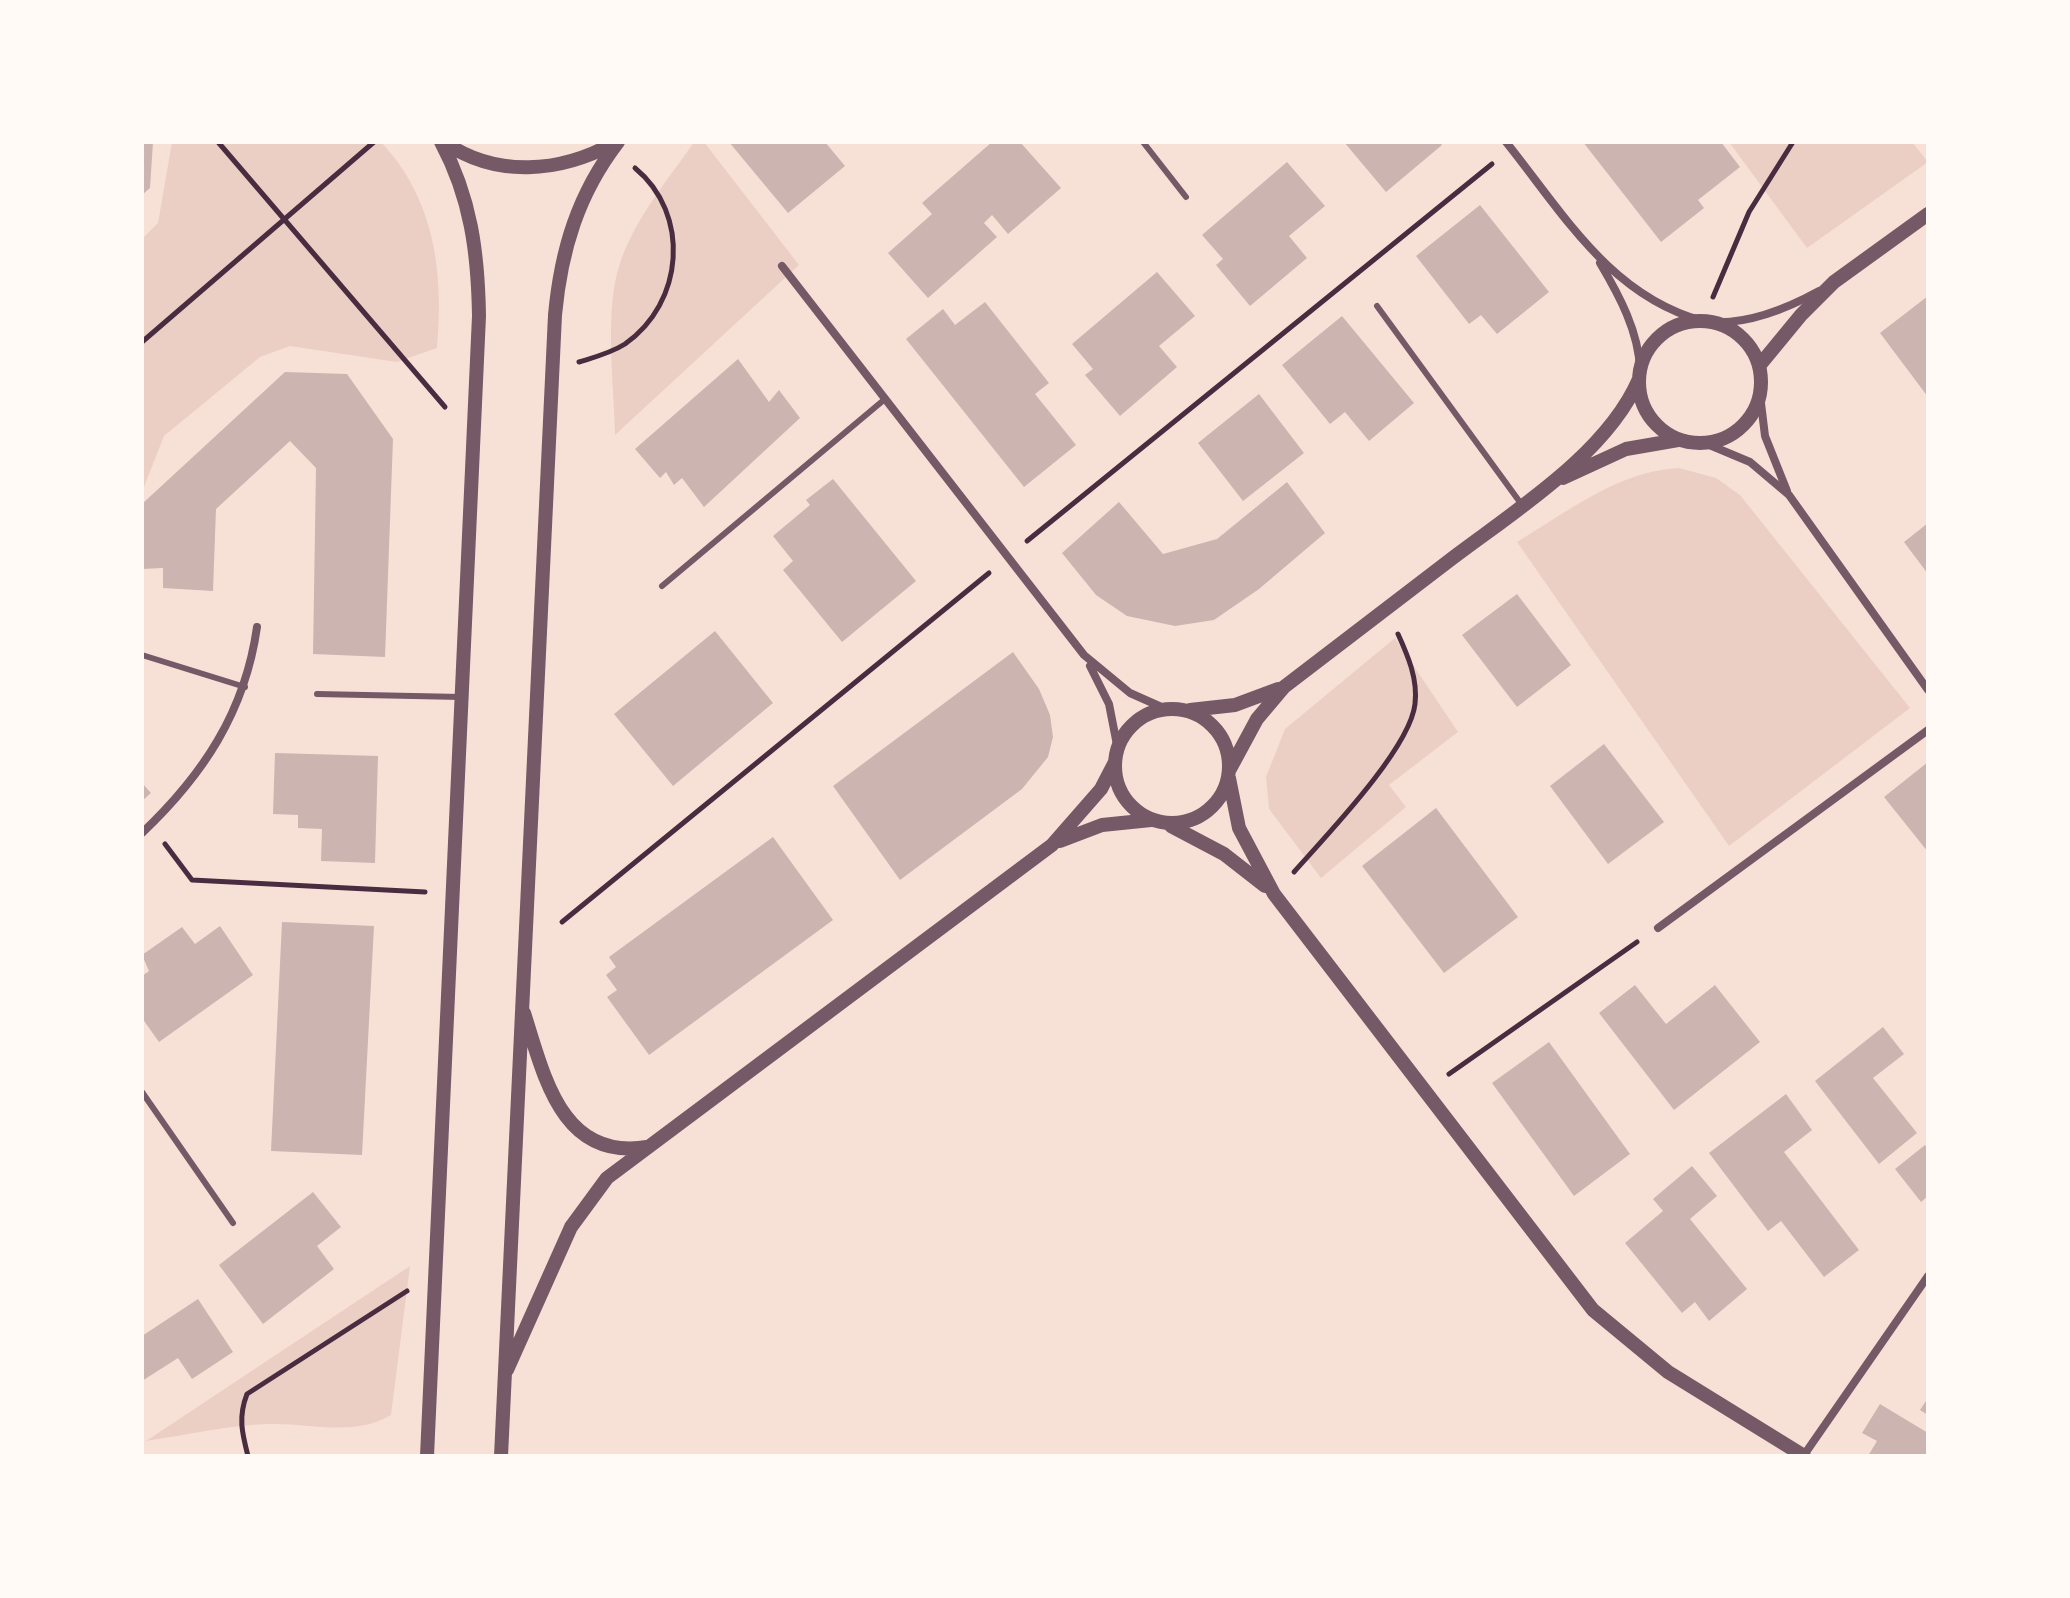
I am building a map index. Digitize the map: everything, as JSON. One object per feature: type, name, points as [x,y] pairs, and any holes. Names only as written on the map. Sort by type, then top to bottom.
[{"type":"street","points":[[443,142],[474,158],[523,168],[571,163],[614,146]]},
{"type":"street","points":[[427,1456],[474,441],[478,266],[464,193],[443,142]]},
{"type":"street","points":[[1508,145],[1593,252],[1628,317],[1640,353],[1640,375],[1649,416],[1661,430],[1678,440]]},
{"type":"street","points":[[501,1456],[557,288],[568,236],[588,186],[614,146]]},
{"type":"street","points":[[1052,845],[1102,825],[1156,821],[1179,824],[1203,814],[1222,795],[1229,774],[1264,710],[1292,681],[1538,493],[1613,422],[1630,400],[1647,352],[1667,331],[1684,323],[1729,323],[1779,309],[1834,282],[1928,214]]},
{"type":"street","points":[[1593,252],[1650,301],[1672,313],[1708,322],[1739,335],[1752,349],[1759,366],[1765,436],[1789,495],[1928,690]]},
{"type":"street","points":[[782,266],[1084,655],[1106,695],[1117,756],[1117,781],[1124,798],[1136,811],[1190,834],[1224,854],[1274,894]]},
{"type":"street","points":[[1759,366],[1793,324],[1834,282]]},
{"type":"street","points":[[1707,444],[1741,428],[1753,414],[1760,395]]},
{"type":"street","points":[[1538,493],[1611,454],[1641,445],[1678,440],[1707,444],[1750,462],[1789,495]]},
{"type":"street","points":[[142,833],[206,762],[228,726],[245,687],[257,627]]},
{"type":"street","points":[[1084,655],[1130,693],[1166,709],[1185,710],[1246,703],[1292,681]]},
{"type":"street","points":[[504,1377],[580,1210],[607,1178],[1052,845],[1101,789],[1123,737],[1134,724],[1166,709]]},
{"type":"street","points":[[1185,710],[1202,716],[1215,728],[1228,751],[1239,828],[1274,894],[1593,1310],[1668,1372],[1804,1456],[1928,1276]]},
{"type":"street","points":[[1658,928],[1928,730]]},
{"type":"street","points":[[521,1004],[547,1086],[561,1112],[594,1140],[620,1148],[647,1147]]},
{"type":"lane","points":[[1143,142],[1186,197]]},
{"type":"lane","points":[[1377,306],[1522,505]]},
{"type":"lane","points":[[662,586],[885,399]]},
{"type":"lane","points":[[142,655],[245,687]]},
{"type":"lane","points":[[317,694],[462,697]]},
{"type":"lane","points":[[142,1092],[233,1223]]},
{"type":"path","points":[[218,142],[474,441]]},
{"type":"path","points":[[142,342],[374,142]]},
{"type":"path","points":[[1708,322],[1749,212],[1793,142]]},
{"type":"path","points":[[562,922],[1508,145]]},
{"type":"path","points":[[551,369],[604,355],[625,344],[644,326],[669,281],[675,256],[674,230],[666,204],[650,181],[614,146]]},
{"type":"path","points":[[1274,894],[1366,791],[1410,722],[1415,704],[1412,664],[1386,608]]},
{"type":"path","points":[[151,825],[192,880],[454,893]]},
{"type":"path","points":[[1424,1091],[1658,928]]},
{"type":"path","points":[[248,1456],[240,1427],[241,1409],[247,1394],[436,1272]]},
{"type":"shaded area","points":[[172,142],[381,142],[414,188],[432,239],[439,293],[437,348],[397,362],[290,346],[260,357],[164,436],[142,492],[142,239],[158,223]]},
{"type":"shaded area","points":[[694,142],[704,142],[799,265],[615,435],[611,325],[620,263],[643,215]]},
{"type":"shaded area","points":[[1729,142],[1912,142],[1928,162],[1807,248]]},
{"type":"shaded area","points":[[1679,468],[1716,478],[1740,495],[1910,708],[1729,846],[1517,542],[1614,485],[1657,471]]},
{"type":"shaded area","points":[[1395,638],[1458,732],[1389,785],[1406,807],[1321,878],[1269,809],[1266,777],[1285,729]]},
{"type":"shaded area","points":[[410,1266],[391,1415],[363,1426],[254,1425],[146,1441]]},
{"type":"building","points":[[142,142],[153,142],[150,188],[142,195]]},
{"type":"building","points":[[729,142],[825,142],[845,166],[788,213]]},
{"type":"building","points":[[992,142],[1020,142],[1061,188],[1008,234],[992,215],[984,223],[997,237],[928,298],[888,253],[932,214],[922,203]]},
{"type":"building","points":[[1344,142],[1439,142],[1442,145],[1386,192]]},
{"type":"building","points":[[1583,142],[1721,142],[1740,167],[1698,200],[1704,208],[1661,242]]},
{"type":"building","points":[[1287,162],[1325,206],[1289,236],[1307,258],[1250,306],[1216,265],[1223,259],[1202,235]]},
{"type":"building","points":[[1480,205],[1549,292],[1497,334],[1481,315],[1469,324],[1416,256]]},
{"type":"building","points":[[1157,272],[1195,316],[1159,346],[1177,367],[1120,416],[1085,375],[1093,369],[1072,344]]},
{"type":"building","points":[[1928,296],[1928,397],[1880,333]]},
{"type":"building","points":[[985,302],[1049,383],[1035,394],[1076,445],[1024,487],[906,339],[943,309],[955,325]]},
{"type":"building","points":[[1342,316],[1414,403],[1369,441],[1345,412],[1330,424],[1282,365]]},
{"type":"building","points":[[738,359],[769,402],[779,390],[800,418],[704,507],[682,478],[674,485],[666,472],[660,478],[635,449]]},
{"type":"building","points":[[285,372],[347,374],[393,439],[385,657],[313,654],[316,468],[290,441],[216,509],[213,591],[163,588],[163,568],[142,569],[143,503]]},
{"type":"building","points":[[1259,394],[1304,453],[1243,501],[1198,443]]},
{"type":"building","points":[[833,479],[916,581],[842,642],[783,570],[793,561],[773,536],[810,505],[806,500]]},
{"type":"building","points":[[1287,482],[1325,533],[1259,589],[1214,620],[1175,626],[1127,616],[1096,595],[1062,553],[1119,502],[1163,554],[1217,539]]},
{"type":"building","points":[[1928,523],[1928,574],[1904,542]]},
{"type":"building","points":[[1517,594],[1571,665],[1517,707],[1462,635]]},
{"type":"building","points":[[715,631],[773,703],[673,786],[614,714]]},
{"type":"building","points":[[1013,652],[1039,689],[1050,715],[1053,737],[1048,757],[1022,789],[900,880],[833,786]]},
{"type":"building","points":[[1604,744],[1664,822],[1608,864],[1550,786]]},
{"type":"building","points":[[275,753],[378,756],[375,863],[321,861],[322,829],[298,828],[298,815],[273,814]]},
{"type":"building","points":[[1928,762],[1928,852],[1884,797]]},
{"type":"building","points":[[142,783],[151,793],[142,801]]},
{"type":"building","points":[[1436,808],[1518,917],[1444,973],[1362,866]]},
{"type":"building","points":[[773,837],[833,920],[649,1055],[607,997],[617,990],[606,975],[616,967],[609,957]]},
{"type":"building","points":[[282,922],[374,926],[362,1155],[271,1151]]},
{"type":"building","points":[[220,926],[253,975],[159,1042],[142,1018],[142,976],[149,971],[142,955],[182,927],[195,944]]},
{"type":"building","points":[[1635,985],[1666,1024],[1715,985],[1760,1042],[1674,1110],[1599,1013]]},
{"type":"building","points":[[1883,1027],[1904,1054],[1873,1078],[1917,1133],[1879,1164],[1815,1081]]},
{"type":"building","points":[[1549,1042],[1630,1154],[1574,1196],[1492,1083]]},
{"type":"building","points":[[1786,1094],[1812,1130],[1784,1152],[1859,1250],[1824,1277],[1781,1221],[1768,1231],[1709,1153]]},
{"type":"building","points":[[1925,1145],[1928,1149],[1928,1196],[1921,1202],[1895,1169]]},
{"type":"building","points":[[1692,1166],[1717,1196],[1690,1219],[1747,1289],[1709,1321],[1695,1302],[1682,1313],[1625,1243],[1663,1211],[1653,1199]]},
{"type":"building","points":[[313,1192],[341,1227],[317,1246],[334,1269],[263,1324],[219,1265]]},
{"type":"building","points":[[198,1299],[233,1352],[192,1379],[178,1358],[142,1381],[142,1336]]},
{"type":"building","points":[[1928,1398],[1928,1415],[1920,1410]]},
{"type":"building","points":[[1880,1404],[1928,1433],[1928,1456],[1868,1456],[1877,1441],[1862,1433]]}]
